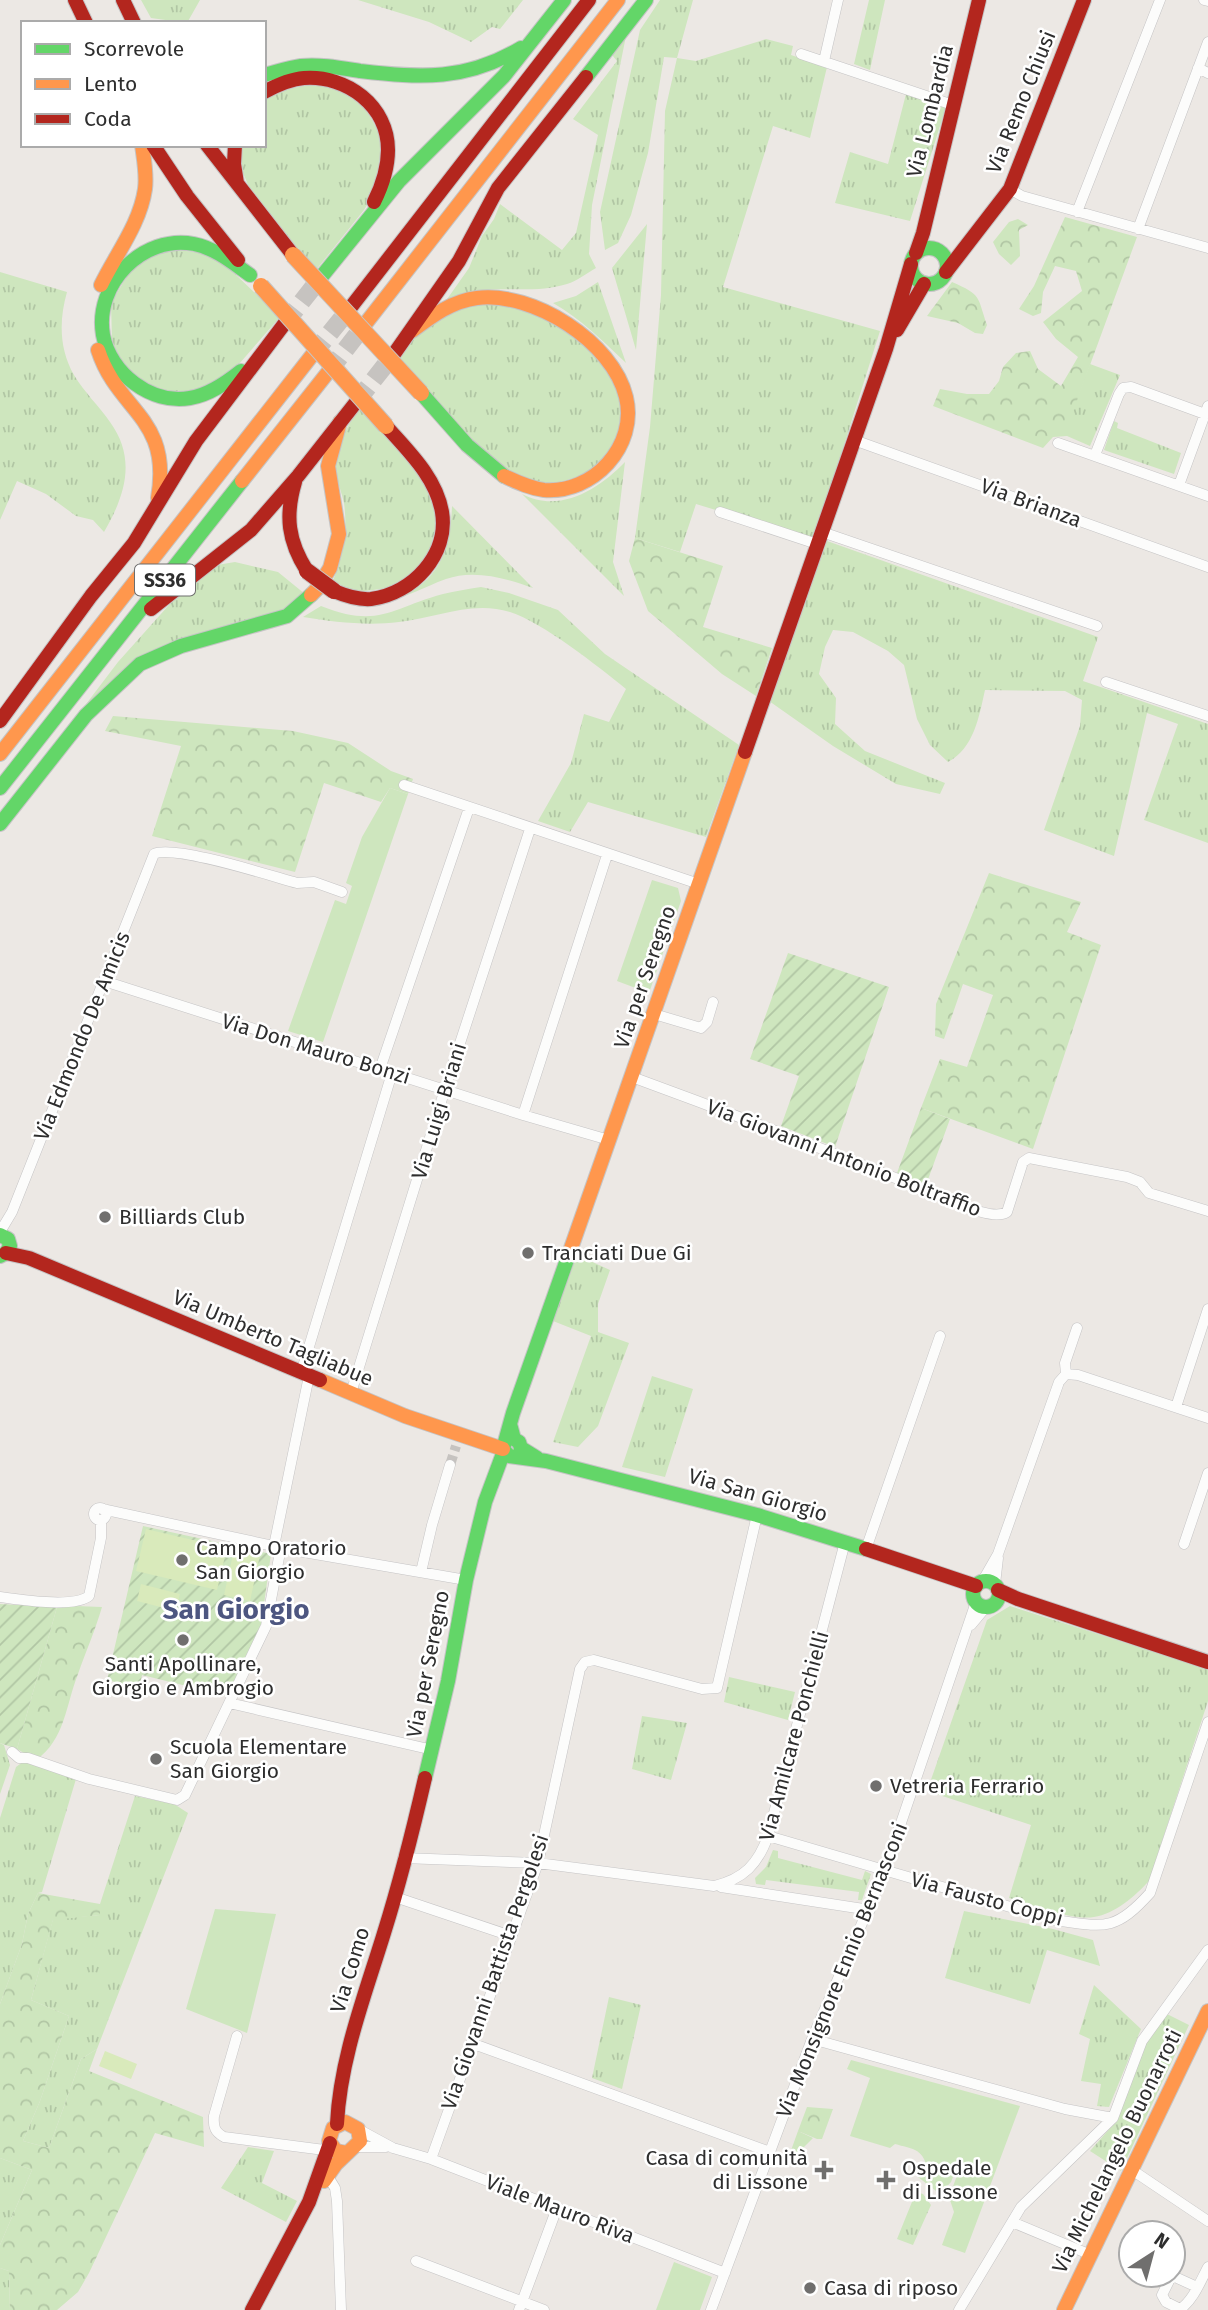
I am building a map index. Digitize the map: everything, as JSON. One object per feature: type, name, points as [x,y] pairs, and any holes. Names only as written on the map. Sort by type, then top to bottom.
[{"type":"main road","points":[[75,0],[85,21]]},
{"type":"main road","points":[[123,0],[133,21]]},
{"type":"main road","points":[[322,276],[399,181],[504,76],[564,0]]},
{"type":"main road","points":[[351,307],[589,0]]},
{"type":"main road","points":[[366,323],[618,0]]},
{"type":"main road","points":[[394,354],[460,261],[498,188],[646,0]]},
{"type":"main road","name":"Via Lombardia","points":[[820,538],[923,233],[979,0]]},
{"type":"main road","name":"Via Remo Chiusi","points":[[946,272],[1010,189],[1084,0]]},
{"type":"main road","points":[[266,75],[301,66],[421,75],[470,73],[510,56],[535,37]]},
{"type":"main road","points":[[266,91],[285,79],[325,77],[344,83],[361,93],[374,108],[388,143],[388,164],[375,202],[348,243]]},
{"type":"main road","points":[[142,147],[146,182],[141,211],[111,262],[96,297],[93,321],[99,358],[110,379],[144,417],[156,436],[160,458],[160,490],[153,512]]},
{"type":"main road","points":[[154,147],[187,196],[255,281],[425,471],[442,512],[442,530],[431,562],[420,577],[404,588],[370,599],[351,597],[334,591],[307,571],[295,553],[289,536],[287,517],[290,497],[298,476]]},
{"type":"main road","points":[[208,147],[293,255],[483,460],[513,481],[533,490],[552,492],[591,479],[617,453],[628,421],[627,402],[614,368],[568,324],[516,298],[490,295],[464,300],[441,309],[412,331]]},
{"type":"main road","points":[[234,147],[238,187]]},
{"type":"main road","points":[[923,233],[936,250],[945,259],[946,272],[938,282],[924,284],[914,277],[913,259],[926,248],[936,250],[953,253],[964,248]]},
{"type":"main road","points":[[255,281],[214,251],[193,244],[173,243],[153,247],[134,258],[118,273],[107,294],[102,314],[103,335],[110,355],[122,373],[142,389],[163,398],[184,399],[208,393],[224,385],[272,339]]},
{"type":"main road","name":"Via Lombardia","points":[[886,349],[924,284]]},
{"type":"main road","points":[[0,721],[91,596],[134,543],[196,441],[285,323]]},
{"type":"main road","name":"SS36","points":[[0,754],[313,354]]},
{"type":"main road","name":"SS36","points":[[0,788],[329,371]]},
{"type":"main road","points":[[127,628],[251,530],[298,476],[356,401]]},
{"type":"main road","points":[[0,824],[86,715],[140,664],[181,646],[286,616],[317,589],[330,568],[339,534],[328,466],[340,422]]},
{"type":"main road","name":"Via per Seregno","points":[[402,1863],[433,1750],[466,1580],[485,1502],[498,1468],[510,1449],[510,1423],[820,538]]},
{"type":"main road","name":"Via Umberto Tagliabue","points":[[3,1247],[351,1393],[457,1441],[510,1449]]},
{"type":"main road","name":"Via San Giorgio","points":[[510,1449],[546,1461],[757,1515],[956,1578],[985,1593],[1018,1599],[1208,1662]]},
{"type":"main road","name":"Via Como","points":[[340,2149],[360,2138],[348,2125],[342,2084],[353,2032],[395,1897],[402,1863]]},
{"type":"main road","name":"Via Michelangelo Buonarroti","points":[[1064,2310],[1208,2011]]},
{"type":"main road","points":[[340,2149],[330,2131],[348,2125]]},
{"type":"main road","points":[[309,2202],[340,2149]]},
{"type":"main road","points":[[252,2310],[340,2149]]},
{"type":"street","points":[[824,61],[838,0]]},
{"type":"street","points":[[1077,212],[1160,0]]},
{"type":"street","points":[[1138,229],[1203,71],[1208,42]]},
{"type":"street","points":[[801,54],[953,105]]},
{"type":"street","points":[[1010,189],[1022,196],[1208,248]]},
{"type":"street","points":[[1095,455],[1123,388],[1130,387],[1207,410],[1179,485]]},
{"type":"street","name":"Via Brianza","points":[[854,440],[1208,567]]},
{"type":"street","points":[[1058,443],[1208,496]]},
{"type":"street","points":[[720,512],[820,538],[1097,626]]},
{"type":"street","points":[[1106,682],[1208,716]]},
{"type":"street","points":[[404,785],[699,884]]},
{"type":"street","points":[[380,1069],[468,808]]},
{"type":"street","name":"Via Luigi Briani","points":[[351,1393],[445,1089],[530,829]]},
{"type":"street","name":"Via Edmondo De Amicis","points":[[3,1247],[10,1217],[154,854],[161,850],[186,854],[297,883],[314,882],[342,892]]},
{"type":"street","points":[[523,1115],[607,855]]},
{"type":"street","name":"Via Don Mauro Bonzi","points":[[104,981],[523,1115],[610,1140]]},
{"type":"street","points":[[654,1014],[701,1028],[707,1022],[713,1002]]},
{"type":"street","points":[[12,1752],[19,1758],[28,1758],[69,1773],[177,1800],[185,1795],[266,1626],[305,1375],[392,1073]]},
{"type":"street","name":"Via Giovanni Antonio Boltraffio","points":[[632,1077],[996,1216],[1007,1212],[1023,1162],[1028,1158],[1127,1177],[1140,1182],[1149,1193],[1208,1211]]},
{"type":"street","points":[[1177,1407],[1208,1309]]},
{"type":"street","name":"Via Monsignore Ennio Bernasconi","points":[[712,2310],[812,2039],[885,1870],[968,1628],[985,1593],[1059,1382],[1066,1374],[1065,1363],[1077,1328]]},
{"type":"street","points":[[866,1549],[940,1336]]},
{"type":"street","points":[[1066,1374],[1078,1375],[1208,1418]]},
{"type":"street","points":[[421,1572],[450,1465]]},
{"type":"street","points":[[1184,1544],[1208,1473]]},
{"type":"street","points":[[0,1597],[71,1602],[89,1596],[101,1538],[101,1520],[96,1518],[94,1513],[98,1509],[277,1547],[466,1580]]},
{"type":"street","name":"Via Giovanni Battista Pergolesi","points":[[431,2159],[538,1863],[580,1669],[584,1662],[594,1660],[702,1689],[717,1688],[757,1515]]},
{"type":"street","name":"Via Amilcare Ponchielli","points":[[402,1863],[538,1863],[714,1886],[744,1875],[752,1867],[768,1836],[845,1542]]},
{"type":"street","points":[[229,1703],[433,1750]]},
{"type":"street","name":"Via Fausto Coppi","points":[[768,1836],[1055,1920],[1112,1924],[1134,1911],[1150,1893],[1208,1722]]},
{"type":"street","points":[[714,1886],[870,1910]]},
{"type":"street","points":[[395,1897],[511,1936]]},
{"type":"street","points":[[959,2310],[1021,2207],[1113,2118],[1142,2041],[1208,1950]]},
{"type":"street","name":"Viale Mauro Riva","points":[[237,2036],[213,2124],[224,2137],[340,2149],[393,2148]]},
{"type":"street","points":[[812,2039],[1065,2109],[1113,2118]]},
{"type":"street","points":[[471,2043],[770,2152]]},
{"type":"street","name":"Viale Mauro Riva","points":[[348,2125],[393,2148],[431,2159],[725,2273]]},
{"type":"street","points":[[1132,2169],[1208,2221]]},
{"type":"street","points":[[327,2175],[335,2188],[337,2201],[341,2310]]},
{"type":"street","points":[[520,2306],[557,2208]]},
{"type":"street","points":[[1012,2222],[1091,2255]]},
{"type":"street","points":[[416,2261],[520,2306],[544,2310]]},
{"type":"street","points":[[1197,2287],[1208,2267]]},
{"type":"green space","points":[[141,0],[200,0],[188,21],[151,18]]},
{"type":"green space","points":[[358,0],[523,0],[500,29],[492,27],[471,42],[429,22]]},
{"type":"green space","points":[[660,0],[693,0],[677,58],[664,57],[648,153],[631,215],[618,243],[605,250],[600,212],[640,30]]},
{"type":"green space","points":[[869,0],[885,0],[870,70],[854,64]]},
{"type":"green space","points":[[626,36],[592,205],[589,254],[596,268],[571,283],[551,288],[475,291],[445,302],[469,268],[482,236],[494,219],[500,204],[562,250],[576,233],[598,135],[573,119],[617,61],[612,55]]},
{"type":"green space","points":[[766,39],[793,46],[791,55],[827,67],[810,138],[773,126],[723,287],[880,331],[814,540],[696,504],[680,552],[635,538],[650,427],[661,295],[665,111],[677,58],[696,61]]},
{"type":"green space","points":[[324,82],[362,102],[383,140],[375,192],[316,270],[252,194],[243,173],[239,147],[266,147],[266,98],[274,92]]},
{"type":"green space","points":[[906,94],[946,107],[910,221],[835,203],[850,152],[888,164]]},
{"type":"green space","points":[[1065,217],[1137,237],[1068,425],[1067,436],[1053,437],[1043,448],[933,406],[940,389],[967,394],[989,394],[999,381],[1003,367],[1016,353],[1030,351],[1038,369],[1061,386],[1078,357],[1056,339],[1043,322],[1082,291],[1076,271],[1055,266],[1043,292],[1041,313],[1033,316],[1019,309],[1034,286]]},
{"type":"green space","points":[[1018,219],[1028,225],[1019,230],[1020,256],[1011,265],[999,254],[993,242],[1009,222]]},
{"type":"green space","points":[[647,224],[636,350],[612,268]]},
{"type":"green space","points":[[166,249],[206,253],[233,272],[280,317],[233,371],[208,387],[175,393],[157,388],[138,378],[122,362],[112,341],[111,303],[133,266]]},
{"type":"green space","points":[[0,272],[67,292],[62,334],[65,355],[74,375],[118,436],[126,464],[118,505],[104,532],[93,520],[76,516],[46,494],[17,481],[0,520]]},
{"type":"green space","points":[[598,282],[626,363],[582,323],[553,303],[576,296]]},
{"type":"green space","points":[[952,282],[969,290],[977,298],[987,325],[983,334],[975,333],[958,323],[927,316]]},
{"type":"green space","points":[[492,301],[537,312],[595,353],[621,390],[621,436],[594,472],[550,485],[528,481],[507,470],[483,451],[398,358],[419,333],[450,311]]},
{"type":"green space","points":[[1090,364],[1120,375],[1090,446],[1067,436],[1067,425]]},
{"type":"green space","points":[[360,406],[422,473],[439,520],[425,563],[395,587],[358,592],[332,583],[345,534],[344,503],[336,471],[337,454]]},
{"type":"green space","points":[[1114,421],[1118,423],[1117,428],[1181,453],[1174,474],[1104,450]]},
{"type":"green space","points":[[625,462],[613,562],[624,596],[522,494],[550,501],[578,496],[603,481]]},
{"type":"green space","points":[[452,506],[533,588],[501,578],[456,576],[383,602],[415,589],[435,570],[448,540]]},
{"type":"green space","points":[[635,538],[723,566],[703,627],[772,648],[756,696],[722,674],[648,611],[629,561]]},
{"type":"green space","points":[[827,541],[1098,637],[1083,681],[1208,724],[1208,843],[1144,820],[1178,724],[1147,713],[1114,856],[1044,830],[1080,726],[1082,700],[1065,691],[985,690],[978,721],[970,740],[957,756],[948,762],[930,745],[917,719],[904,665],[888,651],[853,632],[833,630],[825,647],[819,674],[836,698],[835,724],[865,751],[945,783],[940,794],[896,784],[833,746],[769,701]]},
{"type":"green space","points":[[235,562],[278,572],[305,594],[283,610],[175,643],[80,712],[118,662],[177,596],[217,565]]},
{"type":"green space","points":[[481,587],[509,593],[558,610],[605,654],[739,745],[706,837],[588,802],[570,832],[538,821],[571,763],[584,714],[609,722],[626,689],[538,625],[510,612],[482,608],[375,624],[303,617],[321,606],[357,616],[384,614],[443,594]]},
{"type":"green space","points":[[113,716],[293,731],[348,743],[391,771],[413,779],[408,794],[390,788],[381,802],[324,783],[295,872],[152,836],[181,746],[105,731]]},
{"type":"green space","points":[[390,788],[408,794],[323,1042],[288,1031],[335,900],[346,904],[352,886],[346,883],[362,837]]},
{"type":"green space","points":[[989,873],[1081,902],[1067,932],[1101,945],[1033,1149],[921,1108],[940,1059],[967,1067],[993,995],[963,984],[944,1039],[935,1036],[936,1004]]},
{"type":"green space","points":[[652,880],[678,888],[681,901],[649,993],[617,981]]},
{"type":"green space","points":[[788,953],[889,987],[835,1147],[781,1126],[799,1076],[750,1059]]},
{"type":"green space","points":[[921,1108],[950,1119],[926,1185],[897,1173]]},
{"type":"green space","points":[[577,1255],[610,1270],[598,1304],[598,1332],[629,1343],[598,1426],[578,1447],[553,1442],[591,1336],[553,1321]]},
{"type":"green space","points":[[652,1376],[693,1389],[665,1477],[622,1467]]},
{"type":"green space","points":[[143,1526],[271,1554],[261,1625],[227,1696],[142,1675],[139,1688],[107,1680]]},
{"type":"green space","name":"Campo Oratorio San Giorgio","points":[[146,1529],[227,1548],[217,1590],[136,1571]]},
{"type":"green space","name":"Campo Oratorio San Giorgio","points":[[234,1550],[260,1555],[250,1601],[224,1595]]},
{"type":"green space","points":[[141,1584],[180,1594],[176,1611],[137,1601]]},
{"type":"green space","points":[[0,1604],[57,1607],[17,1749],[0,1743]]},
{"type":"green space","points":[[1010,1606],[1208,1669],[1208,1701],[1149,1881],[1124,1903],[1102,1915],[1074,1917],[1009,1898],[1031,1825],[927,1791],[987,1620]]},
{"type":"green space","points":[[57,1607],[102,1607],[59,1732],[46,1752],[36,1760],[17,1749]]},
{"type":"green space","points":[[729,1677],[795,1692],[788,1720],[724,1702]]},
{"type":"green space","points":[[642,1716],[687,1723],[671,1780],[632,1769]]},
{"type":"green space","points":[[0,1743],[4,1745],[10,1765],[0,1794]]},
{"type":"green space","points":[[24,1761],[76,1779],[42,1892],[38,1893],[28,1914],[22,1944],[0,2004],[0,1818],[16,1767]]},
{"type":"green space","points":[[135,1796],[174,1804],[188,1813],[97,2049],[81,2059],[49,2148],[23,2141],[40,2101],[69,2016],[31,2000],[53,1919],[100,1915],[100,1904]]},
{"type":"green space","points":[[773,1850],[778,1851],[778,1858],[862,1880],[865,1871],[871,1874],[862,1900],[858,1900],[859,1892],[766,1880],[765,1885],[756,1884],[755,1878],[766,1867]]},
{"type":"green space","points":[[38,1893],[100,1904],[100,1915],[53,1920],[31,2000],[69,2016],[40,2101],[23,2141],[49,2148],[81,2059],[97,2049],[89,2071],[203,2117],[204,2147],[155,2133],[78,2292],[57,2310],[10,2310],[9,2271],[0,2268],[0,2245],[32,2170],[0,2158],[0,2004],[22,1944],[28,1914]]},
{"type":"green space","points":[[215,1909],[276,1914],[247,2033],[186,2009]]},
{"type":"green space","points":[[964,1911],[1093,1940],[1100,1966],[1047,1950],[1030,2004],[945,1978]]},
{"type":"green space","points":[[1094,1985],[1141,2029],[1109,2107],[1097,2106],[1101,2084],[1081,2081],[1090,2039],[1079,2034]]},
{"type":"green space","points":[[609,1997],[641,2005],[622,2089],[592,2078]]},
{"type":"green space","points":[[1167,2014],[1189,2025],[1121,2171],[1090,2151],[1111,2127],[1143,2048]]},
{"type":"green space","points":[[105,2051],[137,2064],[131,2079],[99,2066]]},
{"type":"green space","points":[[851,2060],[1020,2106],[965,2253],[942,2245],[954,2212],[949,2197],[958,2173],[955,2172],[951,2182],[940,2194],[918,2177],[927,2167],[916,2150],[895,2144],[890,2148],[850,2136],[870,2078],[847,2069]]},
{"type":"green space","points":[[807,2107],[833,2109],[822,2139],[798,2131]]},
{"type":"green space","points":[[798,2131],[813,2138],[796,2158],[789,2156]]},
{"type":"green space","points":[[248,2147],[274,2151],[262,2183],[297,2201],[286,2222],[221,2188]]},
{"type":"green space","points":[[0,2158],[32,2170],[0,2245]]},
{"type":"green space","points":[[916,2192],[923,2194],[931,2205],[913,2245],[897,2239]]},
{"type":"green space","points":[[674,2262],[712,2277],[700,2310],[656,2310]]},
{"type":"green space","points":[[0,2268],[9,2271],[10,2310],[0,2310]]},
{"type":"tunnel","points":[[285,323],[322,276]]},
{"type":"tunnel","points":[[313,354],[351,307]]},
{"type":"tunnel","points":[[329,371],[366,323]]},
{"type":"tunnel","points":[[357,401],[394,354]]},
{"type":"tunnel","points":[[450,1465],[456,1446]]},
{"type":"traffic: fast","points":[[322,276],[399,181],[504,76],[564,0]]},
{"type":"traffic: fast","points":[[586,77],[646,0]]},
{"type":"traffic: fast","points":[[266,74],[308,66],[403,75],[443,74],[481,66],[521,48]]},
{"type":"traffic: fast","points":[[241,371],[211,391],[190,398],[175,399],[147,391],[134,383],[114,362],[103,335],[102,316],[114,281],[140,255],[157,247],[175,243],[202,246],[224,256],[250,275]]},
{"type":"traffic: fast","points":[[929,248],[942,253],[947,266],[942,279],[929,284],[916,279],[911,266],[916,253],[929,248]]},
{"type":"traffic: fast","points":[[421,393],[467,445],[504,476]]},
{"type":"traffic: fast","points":[[0,788],[242,481]]},
{"type":"traffic: fast","points":[[0,824],[86,715],[140,664],[181,646],[287,616],[311,595]]},
{"type":"traffic: fast","points":[[0,1235],[8,1239],[10,1246],[6,1253],[0,1256]]},
{"type":"traffic: fast","points":[[569,1254],[513,1413],[503,1449],[509,1456],[546,1461],[757,1515],[866,1549]]},
{"type":"traffic: fast","points":[[510,1424],[514,1439],[519,1442],[521,1448],[537,1458]]},
{"type":"traffic: fast","points":[[425,1778],[448,1681],[466,1580],[485,1502],[504,1451]]},
{"type":"traffic: fast","points":[[986,1581],[995,1585],[999,1594],[995,1603],[986,1607],[977,1603],[973,1594],[977,1585],[986,1581]]},
{"type":"traffic: slow","points":[[366,323],[618,0]]},
{"type":"traffic: slow","points":[[101,285],[133,227],[142,202],[146,178],[142,147]]},
{"type":"traffic: slow","points":[[293,255],[421,393]]},
{"type":"traffic: slow","points":[[261,286],[386,426]]},
{"type":"traffic: slow","points":[[412,331],[459,302],[477,298],[499,298],[522,303],[568,324],[605,357],[618,377],[626,397],[628,415],[625,433],[618,449],[595,475],[579,484],[544,490],[504,476]]},
{"type":"traffic: slow","points":[[98,350],[107,371],[141,417],[157,449],[160,471],[158,498]]},
{"type":"traffic: slow","points":[[0,754],[313,354]]},
{"type":"traffic: slow","points":[[242,481],[329,371]]},
{"type":"traffic: slow","points":[[311,595],[330,568],[339,534],[328,466],[340,422]]},
{"type":"traffic: slow","points":[[569,1254],[745,752]]},
{"type":"traffic: slow","points":[[320,1380],[405,1416],[503,1449]]},
{"type":"traffic: slow","points":[[1064,2310],[1208,2011]]},
{"type":"traffic: slow","points":[[324,2181],[336,2164],[360,2141],[358,2129],[345,2122],[333,2128],[329,2141],[336,2151],[347,2153]]},
{"type":"traffic: jam","points":[[75,0],[85,21]]},
{"type":"traffic: jam","points":[[123,0],[133,21]]},
{"type":"traffic: jam","points":[[351,307],[589,0]]},
{"type":"traffic: jam","points":[[916,253],[979,0]]},
{"type":"traffic: jam","points":[[946,272],[1010,189],[1084,0]]},
{"type":"traffic: jam","points":[[394,354],[459,261],[498,188],[586,77]]},
{"type":"traffic: jam","points":[[266,91],[294,80],[320,78],[349,88],[373,107],[386,134],[388,150],[384,177],[374,202]]},
{"type":"traffic: jam","points":[[154,147],[187,196],[238,260]]},
{"type":"traffic: jam","points":[[209,147],[293,255]]},
{"type":"traffic: jam","points":[[235,147],[237,183]]},
{"type":"traffic: jam","points":[[745,752],[886,349],[911,264]]},
{"type":"traffic: jam","points":[[897,330],[924,284]]},
{"type":"traffic: jam","points":[[0,721],[91,596],[134,543],[196,441],[285,323]]},
{"type":"traffic: jam","points":[[151,609],[251,530],[357,401]]},
{"type":"traffic: jam","points":[[334,591],[366,599],[386,596],[414,580],[434,557],[440,543],[442,512],[434,487],[420,465],[386,426]]},
{"type":"traffic: jam","points":[[295,482],[290,506],[290,528],[292,539],[307,571]]},
{"type":"traffic: jam","points":[[307,571],[334,591]]},
{"type":"traffic: jam","points":[[6,1253],[29,1258],[320,1380]]},
{"type":"traffic: jam","points":[[866,1549],[976,1586]]},
{"type":"traffic: jam","points":[[998,1590],[1208,1662]]},
{"type":"traffic: jam","points":[[337,2124],[348,2051],[395,1895],[425,1778]]},
{"type":"traffic: jam","points":[[252,2310],[309,2202],[330,2143]]},
{"type":"place","name":"Billiards Club","points":[[105,1217]]},
{"type":"place","name":"Tranciati Due Gi","points":[[528,1253]]},
{"type":"place","name":"Campo Oratorio San Giorgio","points":[[182,1560]]},
{"type":"place","name":"Santi Apollinare, Giorgio e Ambrogio","points":[[183,1640]]},
{"type":"place","name":"Scuola Elementare San Giorgio","points":[[156,1759]]},
{"type":"place","name":"Vetreria Ferrario","points":[[876,1786]]},
{"type":"place","name":"Casa di comunità di Lissone","points":[[824,2170]]},
{"type":"place","name":"Ospedale di Lissone","points":[[886,2180]]},
{"type":"place","name":"Casa di riposo","points":[[810,2288]]},
{"type":"district","name":"San Giorgio","points":[[236,1609]]}]
